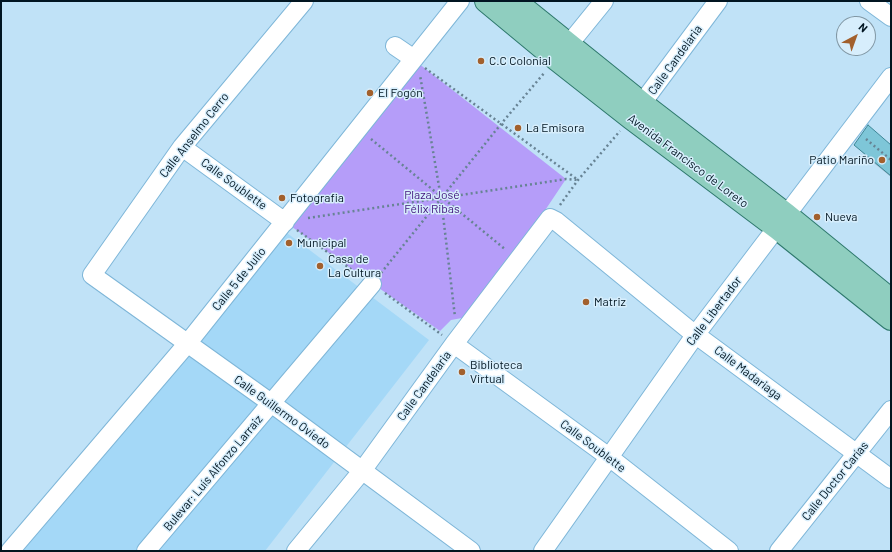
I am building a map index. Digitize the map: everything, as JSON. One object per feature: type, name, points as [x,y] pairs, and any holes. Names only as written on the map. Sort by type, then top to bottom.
[{"type":"main road","name":"Avenida Francisco de Loreto","points":[[486,1],[632,116],[782,221],[891,300]]},
{"type":"main road","name":"Avenida Francisco de Loreto","points":[[515,1],[558,57]]},
{"type":"main road","name":"Avenida Francisco de Loreto","points":[[782,221],[891,319]]},
{"type":"street","name":"Calle Anselmo Cerro","points":[[92,275],[182,147],[304,1]]},
{"type":"street","name":"Calle 5 de Julio","points":[[10,551],[187,344],[285,222],[419,66],[460,1]]},
{"type":"street","points":[[558,57],[604,1]]},
{"type":"street","name":"Calle Candelaria","points":[[632,116],[718,1]]},
{"type":"street","points":[[869,1],[891,17]]},
{"type":"street","points":[[395,46],[419,66]]},
{"type":"street","name":"Calle Libertador","points":[[543,551],[696,334],[891,77]]},
{"type":"street","name":"Calle Soublette","points":[[182,147],[285,222]]},
{"type":"street","name":"Calle Candelaria","points":[[296,551],[362,471],[454,344],[550,218]]},
{"type":"street","name":"Calle Madariaga","points":[[550,218],[556,221],[688,329],[891,479]]},
{"type":"street","name":"Calle Guillermo Oviedo","points":[[92,275],[271,403],[471,551]]},
{"type":"street","name":"Bulevar: Luís Alfonzo Larraiz","points":[[146,551],[372,284]]},
{"type":"street","name":"Calle Soublette","points":[[454,344],[609,457],[729,551]]},
{"type":"street","name":"Calle Doctor Carías","points":[[779,551],[891,410]]},
{"type":"path","points":[[372,284],[501,124],[558,57]]},
{"type":"path","points":[[419,66],[578,180]]},
{"type":"path","points":[[419,66],[441,198],[455,320]]},
{"type":"path","points":[[550,218],[578,180],[632,116]]},
{"type":"path","points":[[369,137],[507,252]]},
{"type":"path","points":[[866,139],[891,160]]},
{"type":"path","points":[[285,222],[566,179],[578,180]]},
{"type":"shaded area","points":[[283,230],[429,340],[265,551],[17,551]]},
{"type":"green space","name":"Plaza José Félix Ribas","points":[[418,63],[566,179],[471,321],[462,318],[451,320],[440,331],[285,222]]},
{"type":"building","name":"Patio Mariño","points":[[868,125],[891,145],[891,176],[854,145]]},
{"type":"place","name":"C.C Colonial","points":[[481,61]]},
{"type":"place","name":"El Fogón","points":[[370,93]]},
{"type":"place","name":"La Emisora","points":[[518,128]]},
{"type":"place","name":"Patio Mariño","points":[[882,160]]},
{"type":"place","name":"Fotografia","points":[[282,198]]},
{"type":"place","name":"Nueva","points":[[817,217]]},
{"type":"place","name":"Municipal","points":[[289,243]]},
{"type":"place","name":"Casa de La Cultura","points":[[320,266]]},
{"type":"place","name":"Matriz","points":[[586,302]]},
{"type":"place","name":"Biblioteca Virtual","points":[[462,372]]}]
